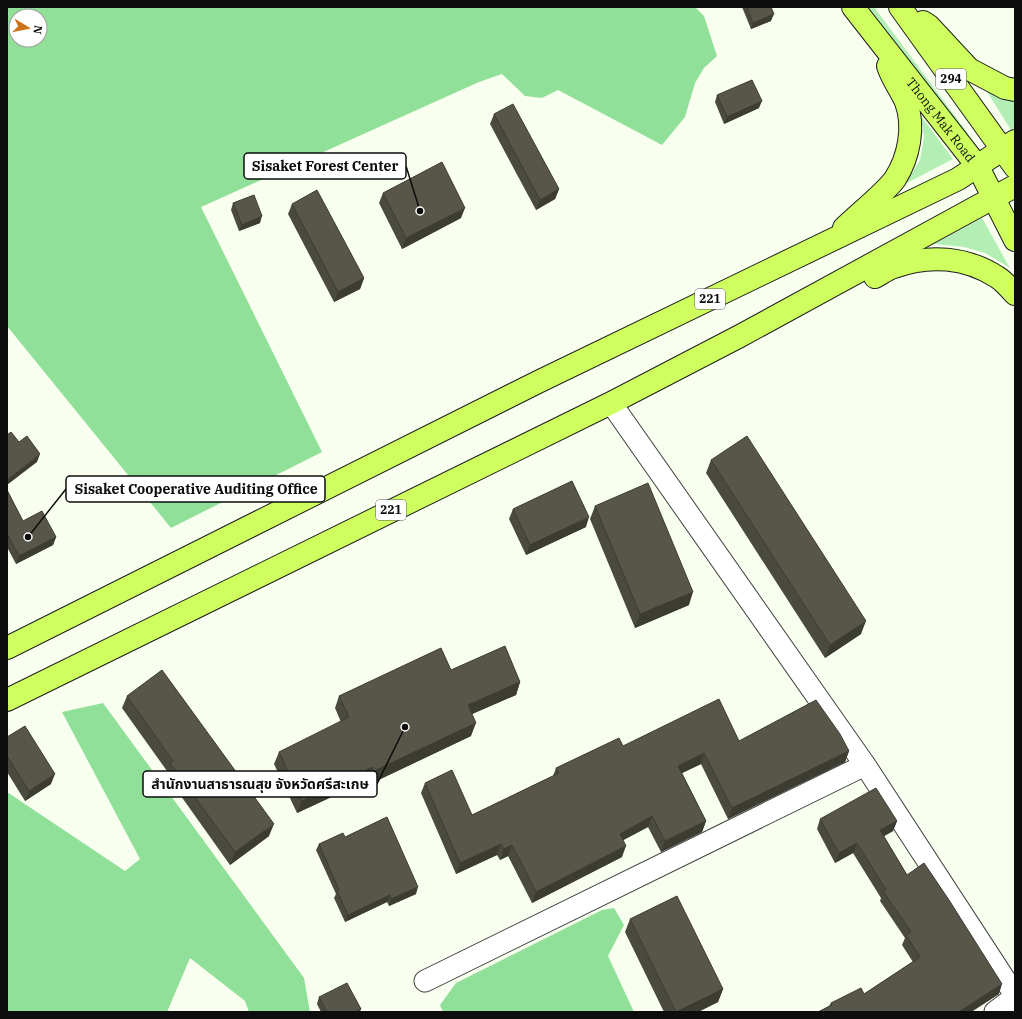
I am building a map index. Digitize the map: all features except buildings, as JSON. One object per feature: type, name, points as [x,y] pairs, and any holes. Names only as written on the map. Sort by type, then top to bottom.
[{"type":"main road","name":"Thong Mak Road","points":[[853,7],[978,167],[1015,240]]},
{"type":"main road","points":[[901,7],[929,26],[969,70],[1005,88],[1015,90]]},
{"type":"main road","name":"294","points":[[901,7],[1011,153]]},
{"type":"main road","points":[[827,244],[894,180],[904,163],[909,142],[910,123],[906,102],[892,78],[877,38]]},
{"type":"main road","name":"221","points":[[7,648],[533,384],[827,244],[958,179],[978,167],[1011,153]]},
{"type":"main road","name":"221","points":[[7,700],[611,403],[772,318],[1015,186]]},
{"type":"main road","points":[[772,318],[821,306],[893,267],[929,258],[951,260],[975,265],[999,278],[1015,294]]},
{"type":"street","points":[[611,403],[865,765],[1015,996],[995,1012]]},
{"type":"street","points":[[425,981],[865,765]]},
{"type":"green space","points":[[7,7],[695,7],[704,16],[717,56],[704,68],[695,83],[685,117],[662,145],[558,90],[542,98],[525,96],[502,74],[479,82],[201,207],[322,452],[171,528],[7,326]]},
{"type":"green space","points":[[868,7],[874,7],[969,135],[968,136]]},
{"type":"green space","points":[[986,90],[1015,102],[1015,128],[1011,130]]},
{"type":"green space","points":[[921,116],[953,159],[905,184],[920,160],[924,137]]},
{"type":"green space","points":[[982,218],[1010,268],[985,253],[964,247],[934,244]]},
{"type":"green space","points":[[103,703],[304,978],[310,1012],[249,1012],[245,1001],[190,958],[167,1012],[7,1012],[7,792],[125,871],[140,859],[62,712]]},
{"type":"green space","points":[[614,908],[624,925],[608,956],[634,1012],[443,1012],[440,1005],[456,983],[602,910]]},
{"type":"place","name":"Sisaket Forest Center","points":[[420,211]]},
{"type":"place","name":"Sisaket Cooperative Auditing Office","points":[[28,537]]},
{"type":"place","name":"สำนักงานสาธารณสุข จังหวัดศรีสะเกษ","points":[[405,727]]}]
